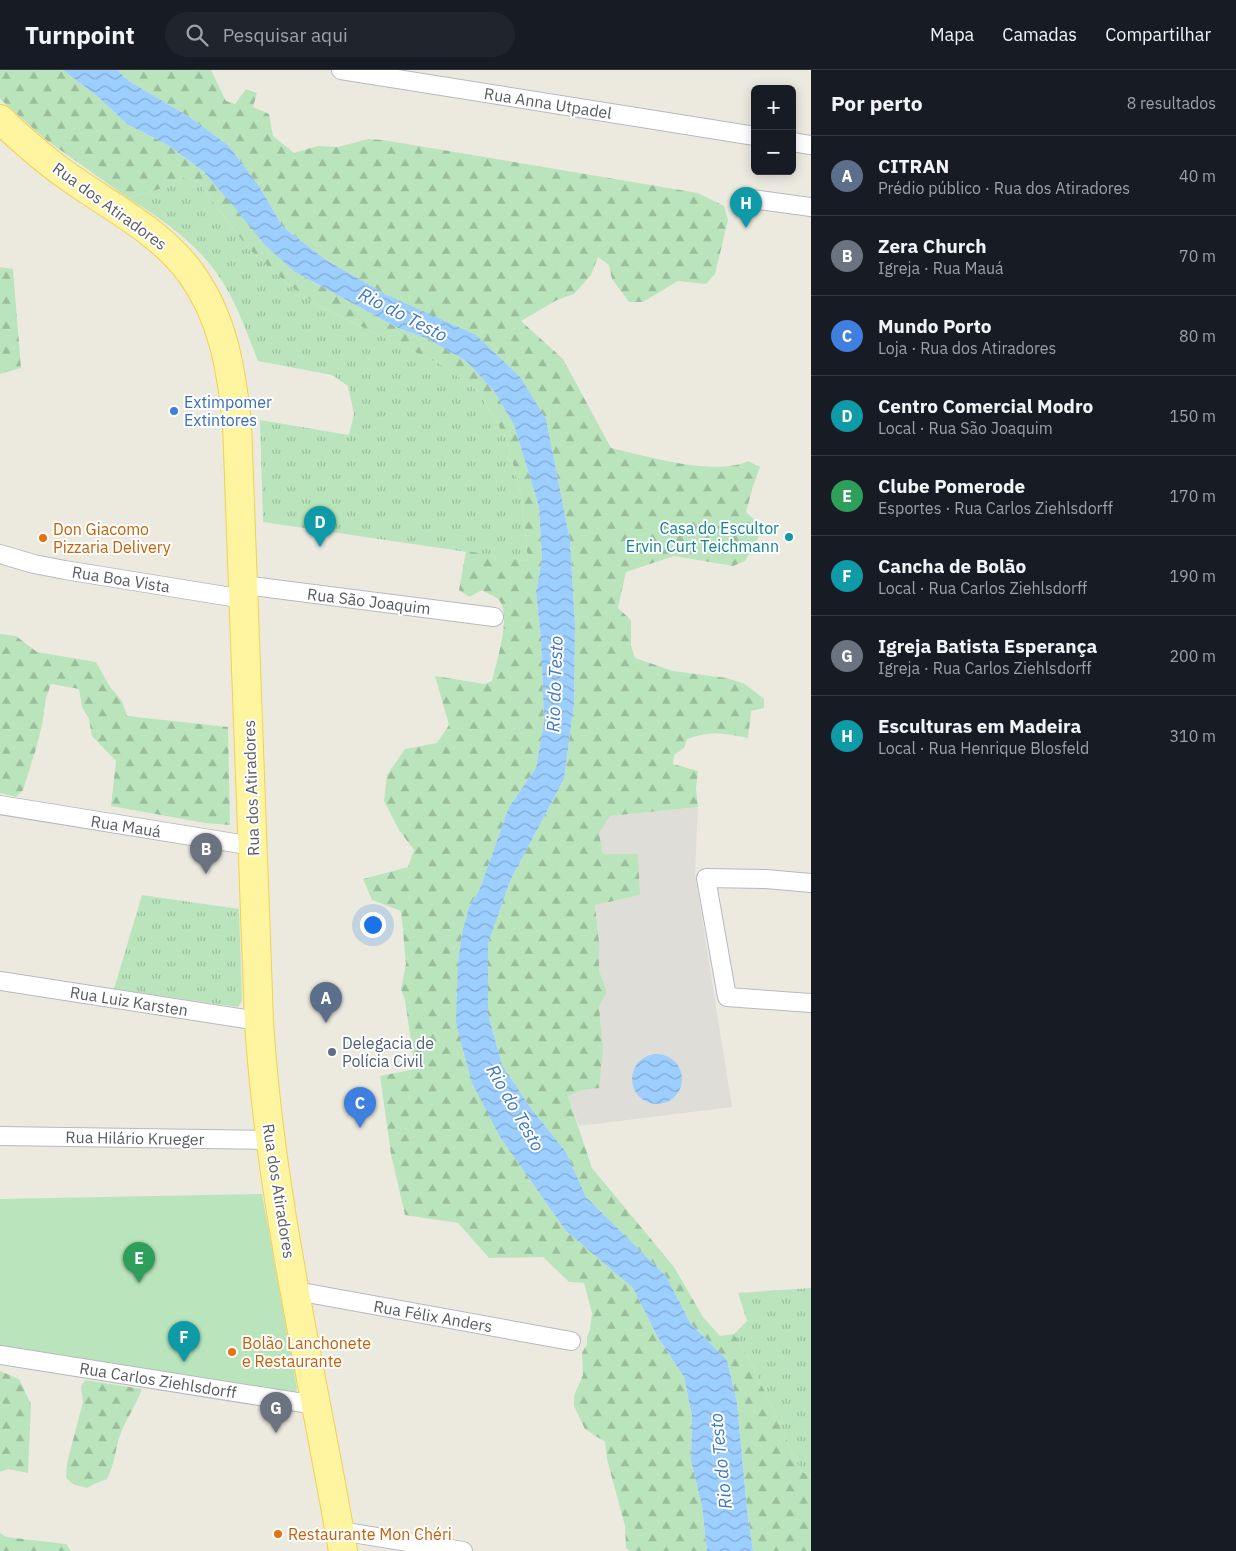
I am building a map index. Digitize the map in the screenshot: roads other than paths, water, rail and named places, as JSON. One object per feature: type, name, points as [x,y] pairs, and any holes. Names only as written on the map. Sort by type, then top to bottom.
[{"type":"main road","name":"Rua dos Atiradores","points":[[0,119],[56,168],[129,217],[174,253],[190,271],[206,297],[225,344],[232,378],[237,423],[259,1021],[270,1140],[341,1541]]},
{"type":"street","name":"Rua Anna Utpadel","points":[[341,70],[751,135]]},
{"type":"street","points":[[796,143],[811,145]]},
{"type":"street","points":[[744,198],[811,207]]},
{"type":"street","name":"Rua Boa Vista","points":[[0,554],[34,564],[65,570],[244,592]]},
{"type":"street","name":"Rua São Joaquim","points":[[244,592],[494,617]]},
{"type":"street","name":"Rua Mauá","points":[[0,805],[253,846]]},
{"type":"street","points":[[811,883],[766,879],[706,878],[727,997],[811,1003]]},
{"type":"street","name":"Rua Luiz Karsten","points":[[0,981],[259,1021]]},
{"type":"street","name":"Rua Hilário Krueger","points":[[0,1136],[270,1140]]},
{"type":"street","name":"Rua Félix Anders","points":[[296,1291],[570,1341]]},
{"type":"street","name":"Rua Carlos Ziehlsdorff","points":[[0,1355],[316,1405]]},
{"type":"street","points":[[341,1541],[462,1551]]},
{"type":"water","name":"Rio do Testo","points":[[63,70],[117,70],[129,81],[191,118],[229,146],[259,186],[283,227],[326,260],[387,295],[476,335],[520,377],[546,419],[570,540],[575,626],[574,704],[564,779],[510,881],[488,944],[488,1014],[502,1065],[530,1107],[566,1152],[586,1197],[666,1276],[691,1324],[727,1360],[737,1403],[747,1510],[753,1551],[707,1551],[702,1506],[691,1461],[692,1416],[684,1377],[657,1336],[633,1288],[566,1231],[500,1137],[472,1083],[456,1023],[458,961],[462,933],[469,907],[479,891],[509,807],[536,768],[544,722],[541,640],[536,591],[542,560],[539,507],[514,425],[494,391],[466,361],[426,338],[398,328],[295,272],[265,245],[203,171],[166,144],[127,124],[97,96]]},
{"type":"water","points":[[657,1054],[666,1056],[677,1065],[682,1079],[680,1088],[671,1099],[657,1104],[648,1102],[637,1093],[632,1079],[634,1070],[643,1059]]},
{"type":"place","name":"Esculturas em Madeira","points":[[746,228]]},
{"type":"place","name":"Extimpomer Extintores","points":[[174,411]]},
{"type":"place","name":"Casa do Escultor Ervin Curt Teichmann","points":[[789,537]]},
{"type":"place","name":"Don Giacomo Pizzaria Delivery","points":[[43,538]]},
{"type":"place","name":"Centro Comercial Modro","points":[[320,547]]},
{"type":"place","name":"Zera Church","points":[[206,874]]},
{"type":"place","name":"CITRAN","points":[[326,1023]]},
{"type":"place","name":"Delegacia de Polícia Civil","points":[[332,1052]]},
{"type":"place","name":"Mundo Porto","points":[[360,1128]]},
{"type":"place","name":"Clube Pomerode","points":[[139,1283]]},
{"type":"place","name":"Bolão Lanchonete e Restaurante","points":[[232,1352]]},
{"type":"place","name":"Cancha de Bolão","points":[[184,1362]]},
{"type":"place","name":"Igreja Batista Esperança","points":[[276,1433]]},
{"type":"place","name":"Restaurante Mon Chéri","points":[[278,1534]]}]
